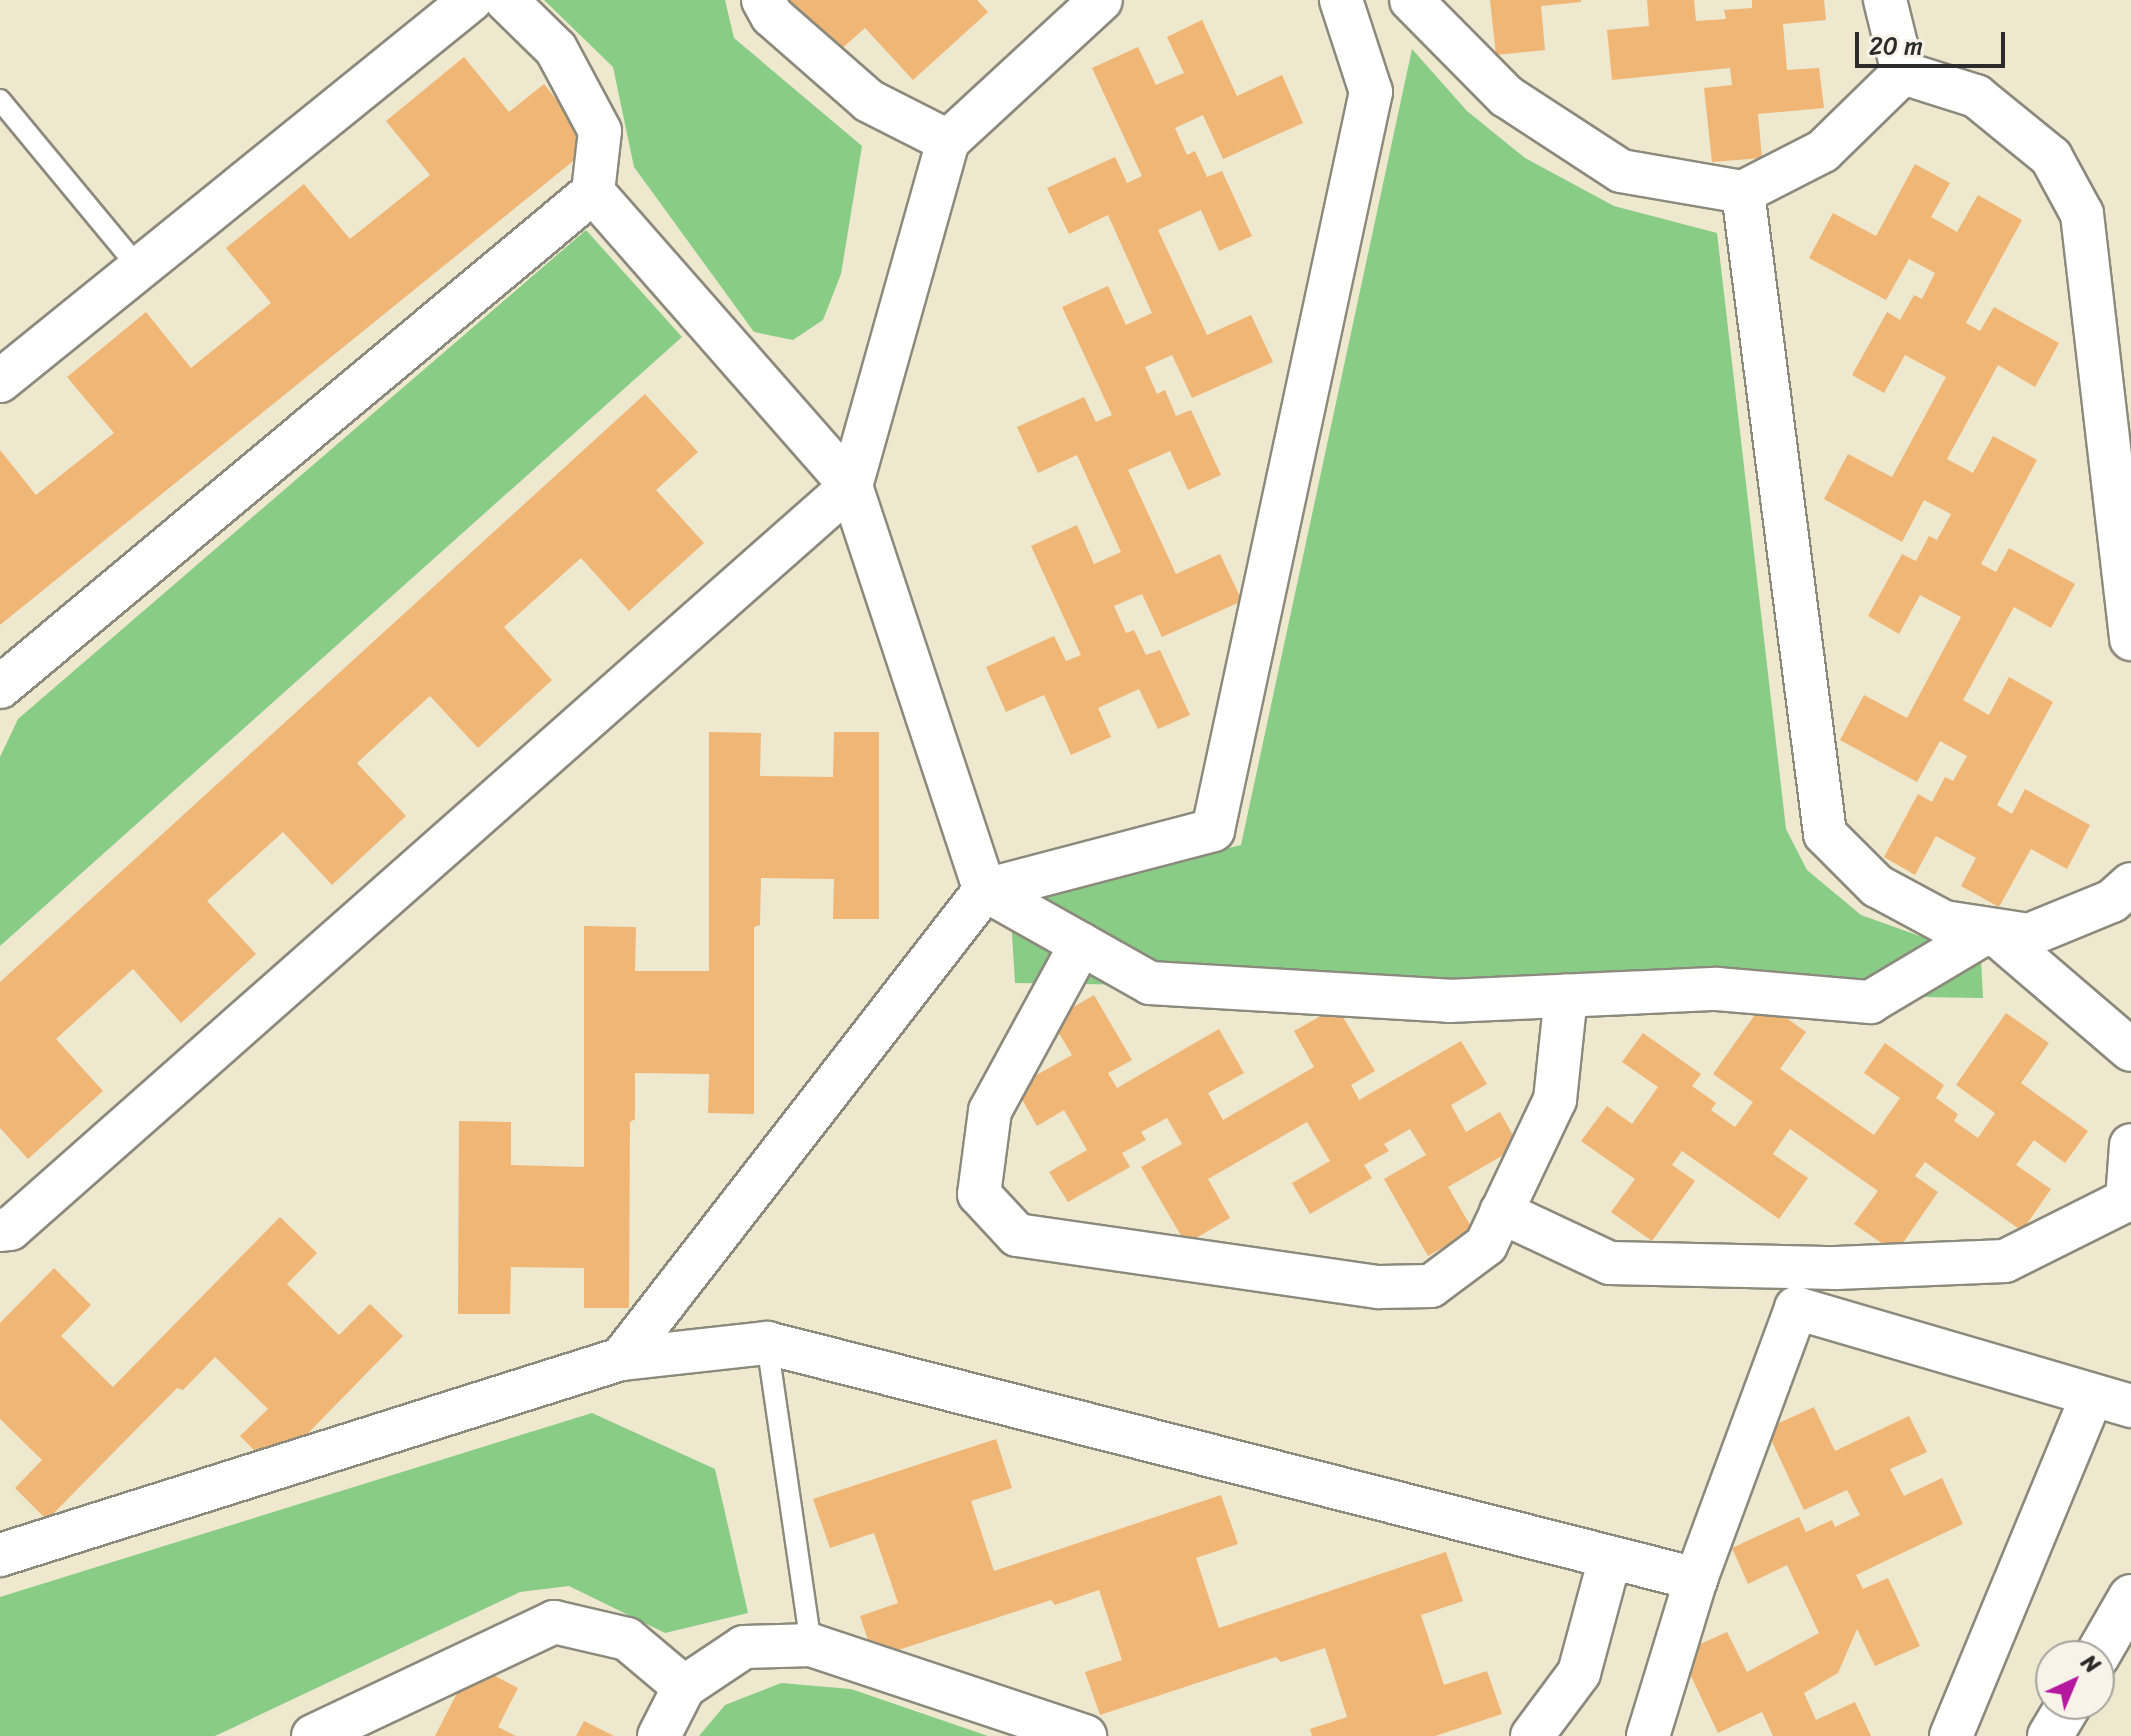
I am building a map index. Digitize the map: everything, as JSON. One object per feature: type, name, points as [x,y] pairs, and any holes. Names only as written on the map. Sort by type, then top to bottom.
[{"type":"street","points":[[0,381],[471,0]]},
{"type":"street","points":[[0,687],[593,192],[600,131],[556,49],[506,0]]},
{"type":"street","points":[[763,0],[772,16],[869,101],[948,141]]},
{"type":"street","points":[[0,1230],[10,1229],[851,486],[948,141],[1101,0]]},
{"type":"street","points":[[621,1359],[985,890],[1213,830],[1371,92],[1341,0]]},
{"type":"street","points":[[1411,0],[1506,96],[1621,171],[1743,192],[1823,151],[1903,73]]},
{"type":"street","points":[[1885,0],[1903,73]]},
{"type":"street","points":[[1903,73],[1976,96],[2051,157],[2082,214],[2131,639]]},
{"type":"street","points":[[593,192],[851,486],[985,890],[1150,983],[1449,1001],[1717,989],[1870,1002],[1991,930]]},
{"type":"street","points":[[1743,192],[1825,834],[1877,886],[1944,922],[1991,930],[2029,935],[2112,901],[2131,884]]},
{"type":"street","points":[[1991,930],[2131,1050]]},
{"type":"street","points":[[1081,944],[990,1111],[979,1194],[1017,1235],[1379,1287],[1431,1286],[1486,1245],[1555,1100],[1566,996]]},
{"type":"street","points":[[1501,1212],[1610,1263],[1836,1268],[2005,1261],[2127,1200],[2131,1145]]},
{"type":"street","points":[[1648,1736],[1696,1579],[1796,1308],[2131,1406]]},
{"type":"street","points":[[0,1555],[621,1359],[767,1343],[1696,1579]]},
{"type":"street","points":[[1951,1736],[2092,1395]]},
{"type":"street","points":[[1532,1736],[1579,1673],[1610,1558]]},
{"type":"street","points":[[2106,1640],[2131,1597]]},
{"type":"street","points":[[313,1736],[554,1622],[627,1639],[684,1687]]},
{"type":"street","points":[[659,1736],[684,1687],[744,1647],[811,1645],[1085,1736]]},
{"type":"lane","points":[[0,100],[139,268]]},
{"type":"lane","points":[[767,1343],[811,1645]]},
{"type":"green space","points":[[544,0],[725,0],[734,38],[862,146],[841,274],[823,320],[793,340],[754,332],[634,167],[613,67]]},
{"type":"green space","points":[[1412,49],[1467,111],[1525,158],[1614,206],[1717,233],[1786,829],[1807,870],[1861,915],[1981,958],[1983,998],[1015,983],[1010,902],[1241,845]]},
{"type":"green space","points":[[586,230],[682,337],[0,946],[0,757],[18,719]]},
{"type":"green space","points":[[592,1413],[715,1469],[748,1613],[665,1633],[569,1586],[520,1592],[215,1736],[0,1736],[0,1597]]},
{"type":"green space","points":[[781,1683],[851,1689],[988,1736],[699,1736],[725,1705]]},
{"type":"building","points":[[779,0],[977,0],[988,12],[913,80],[865,28],[831,58]]},
{"type":"building","points":[[1490,0],[1581,2],[1541,6],[1545,50],[1496,55]]},
{"type":"building","points":[[1647,0],[1694,0],[1696,21],[1726,19],[1724,10],[1752,8],[1752,0],[1824,0],[1826,20],[1783,24],[1787,70],[1819,68],[1824,108],[1758,114],[1762,158],[1712,162],[1704,88],[1732,85],[1730,68],[1612,80],[1607,30],[1649,26]]},
{"type":"building","points":[[1202,20],[1237,96],[1282,75],[1303,123],[1223,159],[1203,115],[1175,128],[1187,155],[1195,151],[1207,177],[1222,171],[1252,236],[1219,251],[1201,210],[1158,230],[1207,335],[1251,315],[1273,362],[1192,398],[1172,355],[1145,367],[1157,394],[1165,390],[1176,416],[1191,410],[1221,475],[1188,490],[1170,451],[1128,470],[1176,574],[1220,554],[1242,601],[1162,637],[1142,594],[1114,606],[1126,633],[1134,630],[1146,655],[1160,650],[1190,715],[1158,729],[1139,689],[1098,708],[1111,737],[1071,755],[1044,695],[1006,712],[986,667],[1054,636],[1066,661],[1081,655],[1031,546],[1077,525],[1094,564],[1121,552],[1077,455],[1038,473],[1017,427],[1084,397],[1096,422],[1112,415],[1062,307],[1108,286],[1126,325],[1152,313],[1108,215],[1069,234],[1047,188],[1115,157],[1127,183],[1142,176],[1092,68],[1138,47],[1156,85],[1184,73],[1167,37]]},
{"type":"building","points":[[464,57],[509,112],[544,84],[593,145],[0,625],[0,450],[36,495],[114,433],[67,377],[146,312],[191,368],[271,303],[226,248],[304,184],[350,239],[430,175],[386,121]]},
{"type":"building","points":[[1915,164],[1950,183],[1931,217],[1957,232],[1978,195],[2022,220],[1966,323],[1980,331],[1994,307],[2059,343],[2035,387],[1998,365],[1947,459],[1973,473],[1993,436],[2037,460],[1981,564],[1996,572],[2009,548],[2075,584],[2051,628],[2014,607],[1963,700],[1989,715],[2009,677],[2053,702],[1997,805],[2012,814],[2025,789],[2090,825],[2067,869],[2031,849],[1999,907],[1961,886],[1976,858],[1936,836],[1915,875],[1884,857],[1918,794],[1932,802],[1945,777],[1953,781],[1967,756],[1940,741],[1917,782],[1840,740],[1864,695],[1907,718],[1961,617],[1920,595],[1899,634],[1868,616],[1902,554],[1916,561],[1929,536],[1937,540],[1951,514],[1924,500],[1902,542],[1824,499],[1848,454],[1892,477],[1946,377],[1905,355],[1884,393],[1852,375],[1887,312],[1900,320],[1914,295],[1922,299],[1935,273],[1909,259],[1886,300],[1809,258],[1833,213],[1876,236]]},
{"type":"building","points":[[645,394],[698,452],[656,490],[704,543],[629,611],[581,558],[504,627],[552,680],[478,748],[430,696],[398,725],[357,763],[406,816],[332,885],[283,832],[207,901],[256,954],[181,1023],[133,969],[56,1039],[103,1091],[28,1159],[0,1128],[0,982]]},
{"type":"building","points":[[709,732],[761,733],[760,776],[833,777],[834,732],[879,732],[879,919],[833,919],[834,879],[761,878],[760,925],[754,927],[754,1114],[708,1113],[709,1074],[635,1073],[635,1119],[630,1122],[629,1308],[584,1308],[584,1268],[511,1267],[510,1314],[458,1314],[459,1121],[511,1122],[511,1165],[584,1167],[584,926],[636,927],[635,971],[709,971]]},
{"type":"building","points":[[1094,995],[1132,1060],[1108,1073],[1117,1088],[1219,1029],[1244,1073],[1208,1093],[1223,1120],[1314,1067],[1294,1031],[1337,1007],[1375,1071],[1351,1085],[1359,1100],[1461,1041],[1487,1084],[1451,1105],[1466,1132],[1500,1112],[1519,1146],[1448,1187],[1473,1230],[1428,1256],[1384,1179],[1426,1155],[1410,1129],[1384,1144],[1389,1151],[1364,1165],[1372,1178],[1310,1214],[1292,1183],[1330,1161],[1307,1122],[1208,1179],[1230,1218],[1186,1244],[1141,1167],[1182,1144],[1167,1118],[1141,1132],[1146,1140],[1122,1153],[1130,1167],[1068,1202],[1049,1172],[1087,1150],[1064,1110],[1037,1126],[1015,1087],[1072,1055],[1051,1020]]},
{"type":"building","points":[[1764,1002],[1806,1032],[1780,1069],[1874,1135],[1900,1098],[1864,1073],[1885,1043],[1944,1085],[1936,1098],[1958,1114],[1954,1121],[1978,1138],[1995,1113],[1956,1085],[2006,1013],[2049,1043],[2021,1083],[2088,1131],[2065,1163],[2034,1140],[2016,1165],[2051,1189],[2022,1231],[1925,1162],[1915,1176],[1938,1192],[1896,1253],[1854,1224],[1878,1191],[1790,1129],[1773,1154],[1808,1178],[1779,1219],[1682,1151],[1672,1165],[1695,1181],[1652,1241],[1611,1212],[1635,1179],[1581,1141],[1607,1106],[1632,1124],[1658,1087],[1622,1062],[1643,1033],[1701,1074],[1692,1086],[1716,1103],[1711,1110],[1735,1127],[1753,1102],[1713,1074]]},
{"type":"building","points":[[280,1217],[317,1253],[287,1284],[339,1335],[370,1304],[403,1336],[273,1469],[240,1436],[268,1409],[215,1357],[183,1390],[177,1388],[47,1520],[15,1488],[42,1460],[0,1419],[0,1323],[54,1268],[91,1305],[61,1336],[113,1387]]},
{"type":"building","points":[[1814,1407],[1835,1451],[1909,1416],[1927,1452],[1890,1469],[1904,1496],[1942,1478],[1963,1524],[1856,1575],[1863,1589],[1888,1578],[1920,1646],[1875,1666],[1857,1629],[1838,1673],[1804,1693],[1816,1720],[1855,1702],[1871,1736],[1773,1736],[1762,1712],[1718,1733],[1680,1653],[1727,1632],[1747,1672],[1819,1633],[1787,1565],[1748,1584],[1732,1548],[1799,1517],[1806,1532],[1832,1520],[1835,1527],[1860,1515],[1847,1490],[1804,1510],[1766,1429]]},
{"type":"building","points":[[996,1439],[1012,1488],[971,1501],[994,1571],[1221,1495],[1238,1544],[1196,1558],[1219,1628],[1446,1552],[1463,1601],[1421,1615],[1444,1685],[1487,1671],[1502,1714],[1435,1736],[1312,1736],[1310,1729],[1347,1717],[1325,1648],[1281,1662],[1276,1657],[1100,1715],[1085,1672],[1122,1660],[1099,1590],[1055,1605],[1051,1600],[874,1658],[860,1616],[898,1603],[874,1533],[830,1548],[813,1499]]},
{"type":"building","points":[[472,1664],[518,1688],[498,1727],[516,1736],[435,1736]]},
{"type":"building","points":[[584,1721],[614,1736],[576,1736]]}]
